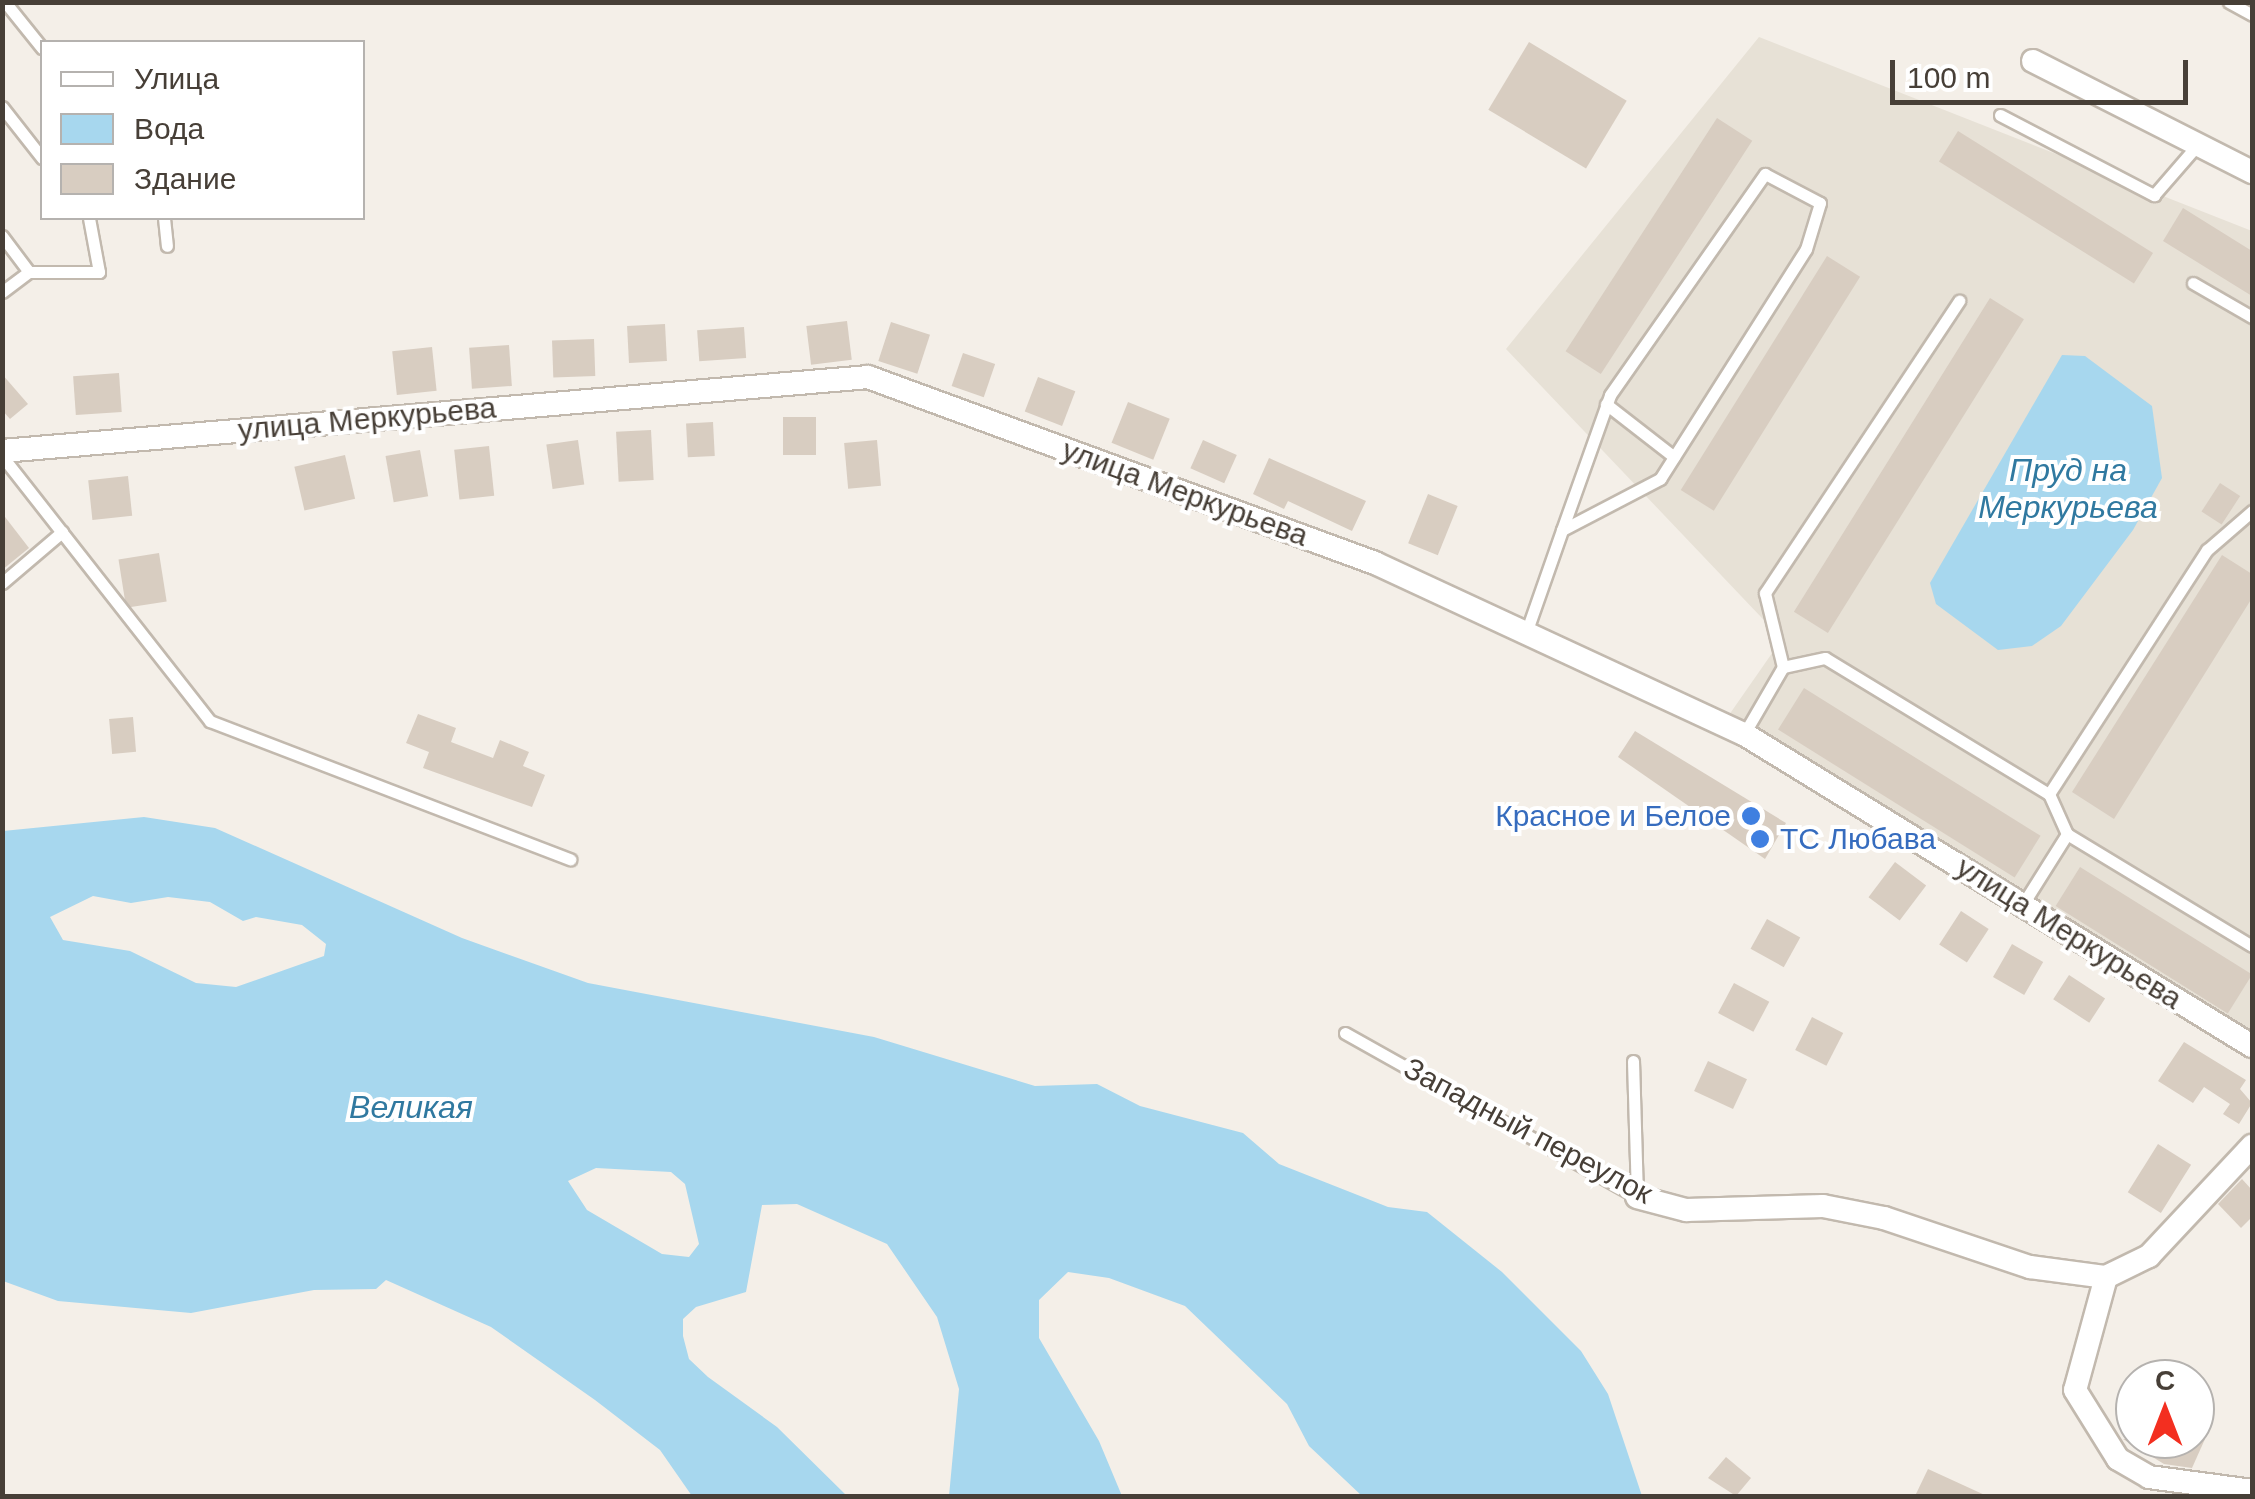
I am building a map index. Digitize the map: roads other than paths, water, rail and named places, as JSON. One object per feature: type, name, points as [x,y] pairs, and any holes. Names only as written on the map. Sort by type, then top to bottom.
[{"type":"street","points":[[2033,61],[2252,172]]},
{"type":"street","name":"улица Меркурьева","points":[[2,453],[868,377],[1375,563],[1744,734],[2252,1046]]},
{"type":"street","points":[[2252,1146],[2149,1256],[2106,1278],[2074,1390],[2118,1459],[2149,1477],[2252,1491]]},
{"type":"street","name":"Западный переулок","points":[[1637,1196],[1686,1210],[1823,1206],[1884,1218],[2030,1268],[2106,1278]]},
{"type":"lane","points":[[5,2],[40,46]]},
{"type":"lane","points":[[2229,2],[2252,15]]},
{"type":"lane","points":[[2,108],[40,156]]},
{"type":"lane","points":[[2000,114],[2154,195],[2199,143]]},
{"type":"lane","points":[[1526,633],[1606,404],[1765,174],[1820,204],[1806,248],[1660,480],[1562,530]]},
{"type":"lane","points":[[2,292],[29,272],[99,272],[93,220]]},
{"type":"lane","points":[[164,220],[167,246]]},
{"type":"lane","points":[[2,236],[29,272]]},
{"type":"lane","points":[[2193,283],[2252,317]]},
{"type":"lane","points":[[1744,734],[1783,668],[1766,592],[1959,301]]},
{"type":"lane","points":[[1606,404],[1674,457]]},
{"type":"lane","points":[[2,453],[210,720],[570,859]]},
{"type":"lane","points":[[2049,794],[2207,550],[2252,512]]},
{"type":"lane","points":[[2,583],[62,532]]},
{"type":"lane","points":[[1783,668],[1825,658],[2049,794],[2067,834],[2252,946]]},
{"type":"lane","points":[[2022,904],[2067,834]]},
{"type":"lane","name":"Западный переулок","points":[[1345,1032],[1637,1196]]},
{"type":"lane","points":[[1633,1061],[1637,1196]]},
{"type":"water","name":"Пруд на Меркурьева","points":[[2062,355],[2085,356],[2152,406],[2162,478],[2133,530],[2061,626],[2032,646],[1998,650],[1936,604],[1930,583]]},
{"type":"water","name":"Великая","points":[[144,817],[215,828],[462,938],[588,983],[874,1037],[1035,1086],[1097,1084],[1140,1106],[1243,1133],[1279,1164],[1388,1207],[1427,1212],[1502,1272],[1581,1351],[1608,1394],[1642,1496],[1362,1496],[1309,1446],[1287,1404],[1185,1306],[1109,1278],[1068,1272],[1039,1300],[1039,1338],[1099,1441],[1122,1496],[949,1496],[959,1389],[937,1317],[887,1244],[797,1204],[762,1205],[746,1292],[696,1307],[683,1319],[683,1336],[689,1359],[777,1427],[847,1496],[692,1496],[660,1450],[595,1400],[491,1327],[386,1280],[376,1289],[314,1290],[191,1313],[58,1301],[3,1281],[3,831]],"holes":[[[93,896],[131,903],[168,897],[210,902],[243,921],[256,917],[302,925],[326,944],[324,956],[236,987],[196,983],[130,951],[63,940],[50,917]],[[596,1168],[671,1172],[685,1184],[699,1244],[689,1257],[662,1254],[587,1210],[568,1181]]]},
{"type":"place","name":"Красное и Белое","points":[[1751,816]]},
{"type":"place","name":"ТС Любава","points":[[1760,839]]}]
